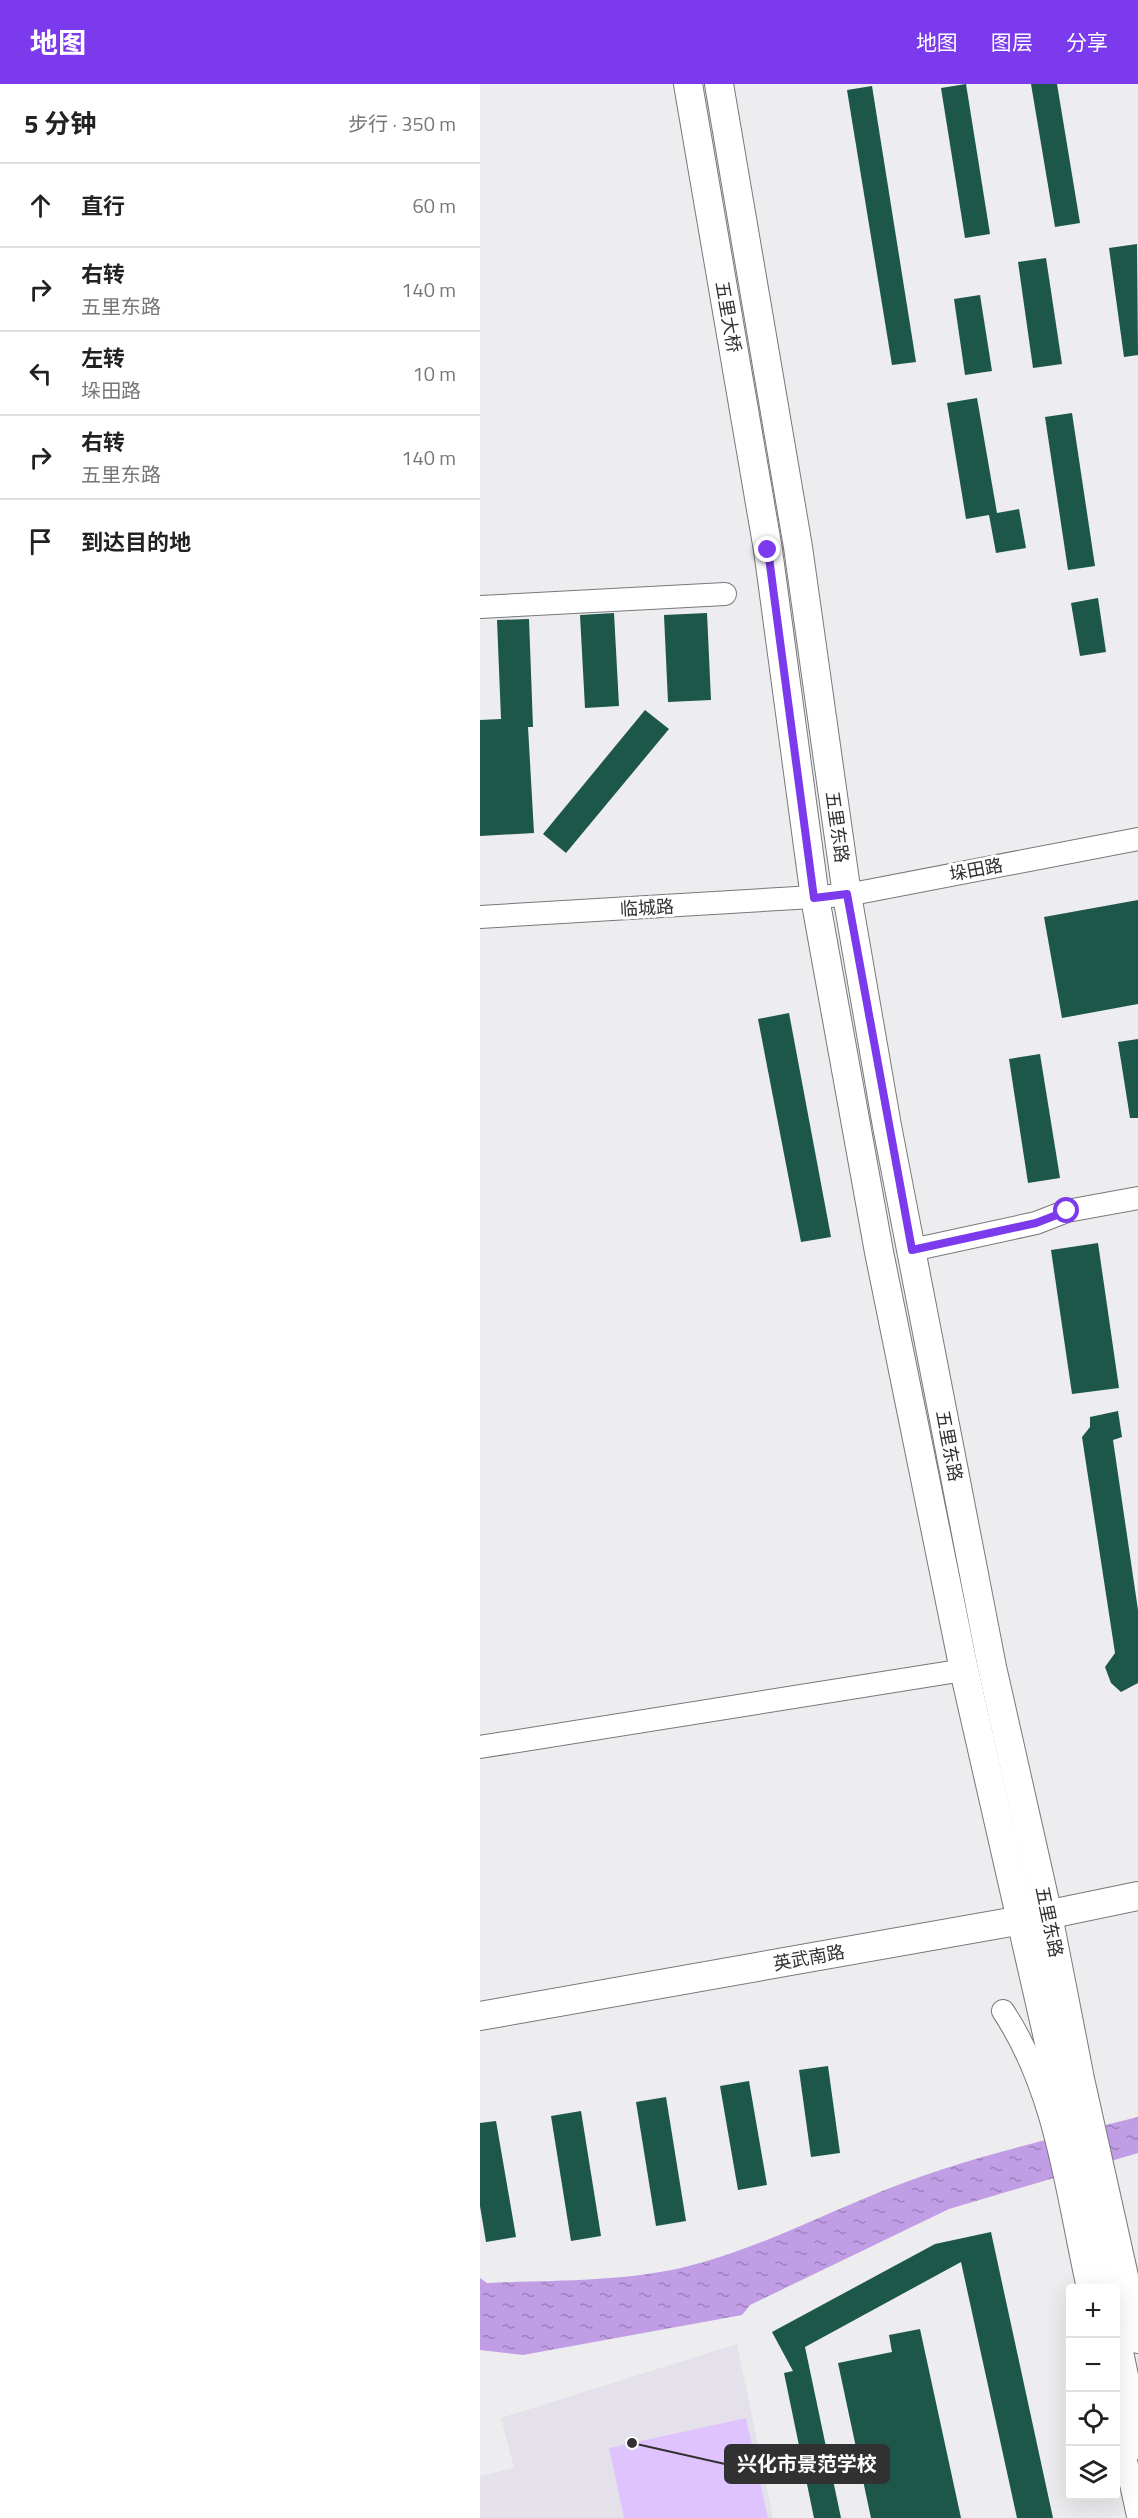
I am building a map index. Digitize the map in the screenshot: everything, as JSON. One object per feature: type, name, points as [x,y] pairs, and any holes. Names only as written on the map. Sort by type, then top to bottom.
[{"type":"main road","name":"五里大桥","points":[[688,84],[768,550]]},
{"type":"main road","name":"五里大桥","points":[[720,84],[798,547]]},
{"type":"main road","name":"五里东路","points":[[798,547],[847,894],[992,1667],[1062,2086],[1104,2284]]},
{"type":"main road","name":"五里东路","points":[[768,550],[814,898],[879,1252],[964,1670],[1033,1910]]},
{"type":"main road","name":"英武南路","points":[[480,2016],[1033,1910],[1138,1880]]},
{"type":"main road","name":"英武南路","points":[[480,1996],[1033,1910],[1138,1896]]},
{"type":"main road","name":"五里东路","points":[[1085,2190],[1138,2339]]},
{"type":"main road","points":[[1116,2338],[1138,2445]]},
{"type":"street","points":[[480,607],[725,594]]},
{"type":"street","name":"垛田路","points":[[814,898],[847,894],[1138,839]]},
{"type":"street","name":"临城路","points":[[480,917],[814,898]]},
{"type":"street","points":[[912,1250],[1036,1223],[1067,1211],[1138,1198]]},
{"type":"street","points":[[480,1747],[964,1670]]},
{"type":"street","points":[[1003,2011],[1023,2040],[1062,2086]]},
{"type":"street","points":[[1085,2190],[1088,2284]]},
{"type":"street","points":[[1120,2433],[1138,2516]]},
{"type":"shaded area","points":[[737,2344],[773,2518],[480,2518],[480,2476],[514,2468],[501,2418]]},
{"type":"shaded area","points":[[746,2418],[768,2518],[624,2518],[609,2448]]},
{"type":"water","points":[[1138,2117],[1138,2153],[949,2209],[750,2305],[742,2315],[523,2355],[480,2350],[480,2278],[487,2283],[584,2280],[633,2276],[681,2268],[753,2246],[868,2197],[967,2161]]},
{"type":"building","points":[[966,84],[990,234],[965,238],[941,88]]},
{"type":"building","points":[[1031,84],[1057,84],[1080,223],[1055,227]]},
{"type":"building","points":[[872,86],[916,362],[892,365],[847,90]]},
{"type":"building","points":[[1137,244],[1138,355],[1124,357],[1109,248]]},
{"type":"building","points":[[1046,258],[1062,364],[1033,368],[1018,262]]},
{"type":"building","points":[[980,295],[992,371],[965,375],[954,299]]},
{"type":"building","points":[[977,398],[997,513],[1019,509],[1026,548],[996,553],[989,515],[966,519],[947,403]]},
{"type":"building","points":[[1072,413],[1095,566],[1068,570],[1045,417]]},
{"type":"building","points":[[1098,598],[1106,652],[1080,656],[1071,603]]},
{"type":"building","points":[[614,613],[619,706],[585,708],[580,615]]},
{"type":"building","points":[[707,613],[711,700],[668,702],[664,615]]},
{"type":"building","points":[[529,619],[533,727],[528,727],[534,833],[480,836],[480,720],[501,719],[497,620]]},
{"type":"building","points":[[645,710],[669,729],[566,853],[543,834]]},
{"type":"building","points":[[1138,900],[1138,1004],[1062,1018],[1044,917]]},
{"type":"building","points":[[789,1013],[831,1237],[801,1242],[758,1019]]},
{"type":"building","points":[[1138,1039],[1138,1118],[1130,1118],[1118,1042]]},
{"type":"building","points":[[1040,1054],[1060,1178],[1028,1183],[1009,1059]]},
{"type":"building","points":[[1098,1243],[1119,1388],[1072,1394],[1051,1250]]},
{"type":"building","points":[[1118,1411],[1122,1437],[1113,1440],[1138,1610],[1138,1683],[1121,1692],[1111,1683],[1105,1667],[1115,1653],[1082,1437],[1090,1427],[1090,1417]]},
{"type":"building","points":[[828,2066],[840,2153],[811,2157],[799,2070]]},
{"type":"building","points":[[749,2081],[767,2185],[738,2190],[720,2086]]},
{"type":"building","points":[[666,2097],[686,2221],[656,2226],[636,2102]]},
{"type":"building","points":[[581,2111],[601,2236],[571,2241],[551,2116]]},
{"type":"building","points":[[496,2121],[516,2237],[486,2242],[480,2206],[480,2123]]},
{"type":"building","points":[[991,2232],[1053,2518],[1017,2518],[961,2262],[805,2347],[841,2518],[814,2518],[784,2373],[793,2371],[772,2332],[935,2244]]},
{"type":"building","points":[[920,2329],[961,2518],[871,2518],[838,2363],[892,2352],[889,2335]]},
{"type":"place","name":"兴化市景范学校","points":[[632,2443]]},
{"type":"route","points":[[768,550],[814,898],[847,894],[887,1126],[912,1250],[1036,1223],[1067,1211]]}]
